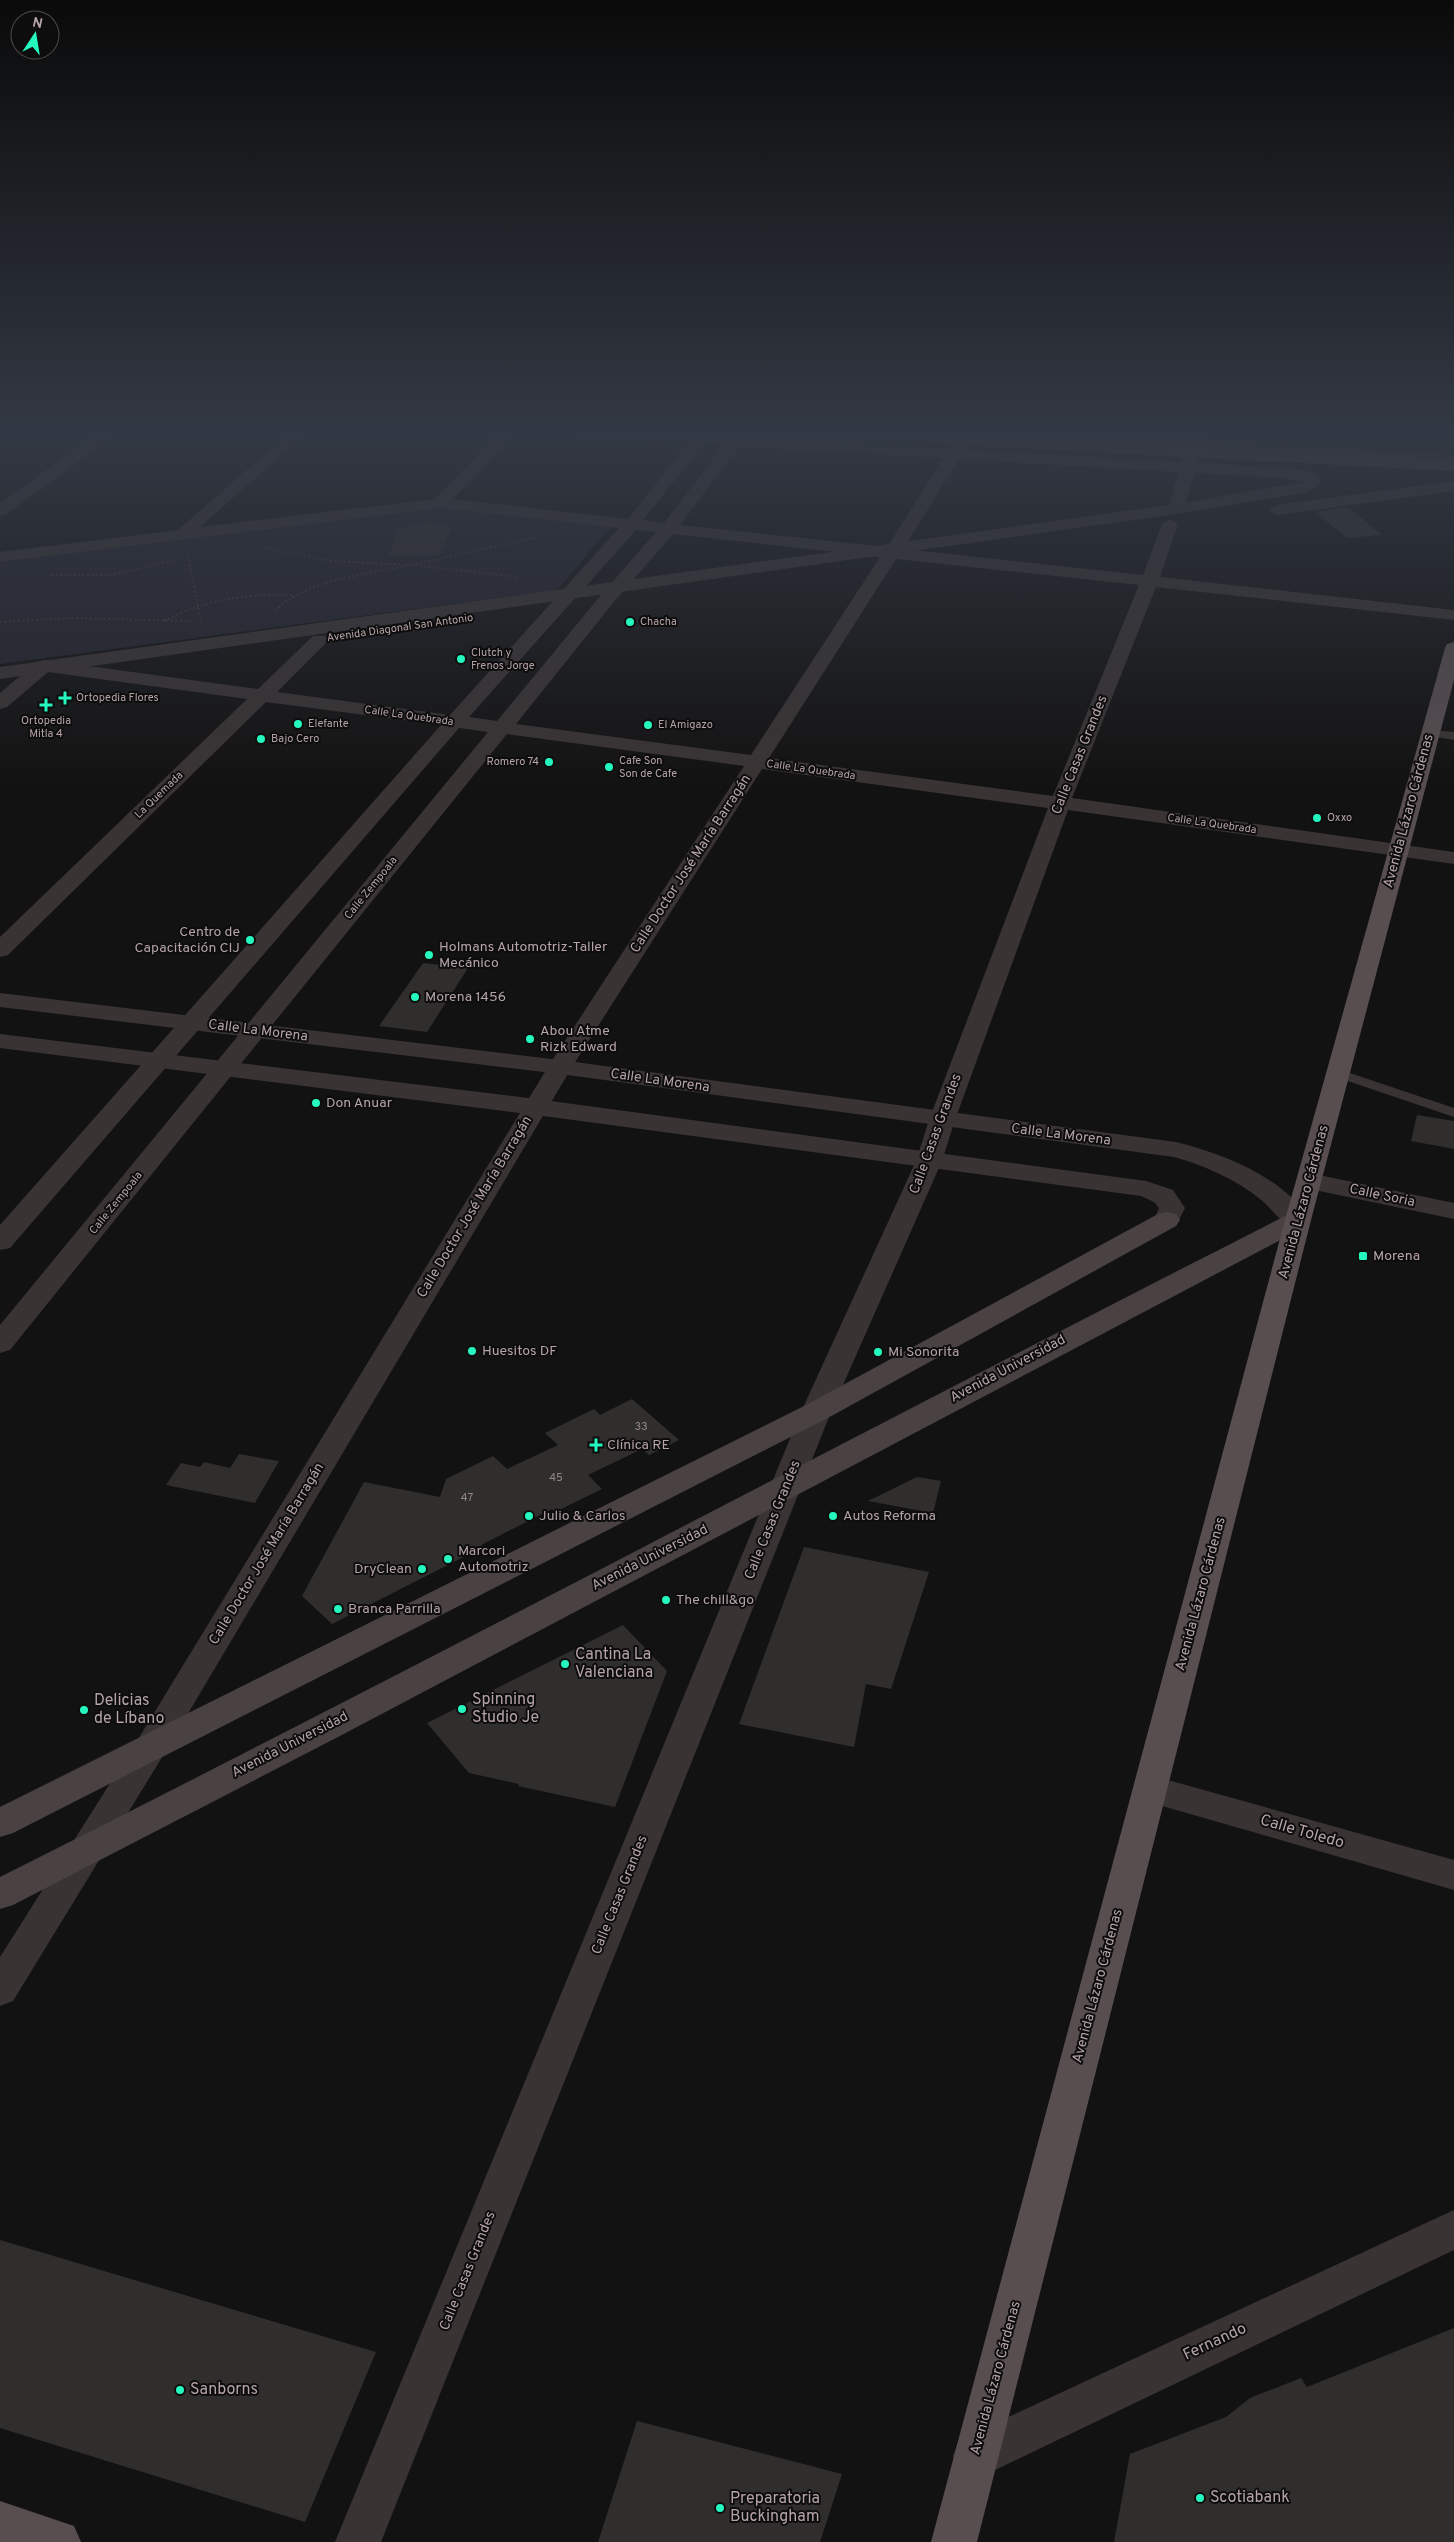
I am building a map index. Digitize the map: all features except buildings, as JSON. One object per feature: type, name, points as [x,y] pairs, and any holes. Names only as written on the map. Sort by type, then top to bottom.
[{"type":"main road","name":"Avenida Lázaro Cárdenas","points":[[954,2542],[1298,1220],[1429,733],[1454,648]]},
{"type":"main road","points":[[0,1823],[816,1412],[1167,1220]]},
{"type":"main road","name":"Avenida Universidad","points":[[0,1894],[786,1487],[1068,1337],[1298,1220]]},
{"type":"main road","points":[[0,2524],[58,2542]]},
{"type":"street","points":[[0,557],[49,551]]},
{"type":"street","points":[[0,1242],[454,722],[608,551]]},
{"type":"street","name":"Calle Zempoala","points":[[0,1344],[256,1031],[500,728],[649,551]]},
{"type":"street","name":"Avenida Diagonal San Antonio","points":[[888,551],[919,554],[942,551]]},
{"type":"street","name":"Calle Doctor José María Barragán","points":[[0,1990],[152,1745],[560,1067],[756,762],[888,551]]},
{"type":"street","name":"Avenida Diagonal San Antonio","points":[[0,673],[258,636],[564,599],[891,551]]},
{"type":"street","name":"Calle Casas Grandes","points":[[358,2542],[816,1412],[929,1161],[942,1120],[1060,803],[1161,551]]},
{"type":"street","points":[[919,554],[1454,615]]},
{"type":"street","name":"Avenida Diagonal San Antonio","points":[[0,685],[320,640],[564,599]]},
{"type":"street","name":"La Quemada","points":[[0,950],[261,695],[320,640]]},
{"type":"street","points":[[0,703],[44,666]]},
{"type":"street","name":"Calle La Quebrada","points":[[44,666],[1454,858]]},
{"type":"street","name":"Calle La Morena","points":[[0,1000],[560,1067],[942,1120],[1176,1150],[1206,1158],[1234,1169],[1258,1183],[1277,1198],[1298,1220]]},
{"type":"street","points":[[0,1041],[536,1107],[929,1161],[1146,1188],[1164,1196],[1172,1208],[1167,1220]]},
{"type":"street","name":"Calle Soria","points":[[1309,1181],[1454,1211]]},
{"type":"street","name":"Calle Toledo","points":[[1150,1789],[1454,1875]]},
{"type":"street","name":"Fernando","points":[[975,2456],[1454,2229]]},
{"type":"lane","points":[[1429,733],[1454,736]]},
{"type":"lane","points":[[1338,1073],[1454,1113]]},
{"type":"path","points":[[187,551],[206,644]]},
{"type":"path","points":[[276,551],[331,561],[410,565],[522,577]]},
{"type":"path","points":[[258,636],[280,605],[296,595],[333,582],[475,551]]},
{"type":"path","points":[[45,574],[111,575],[197,556]]},
{"type":"path","points":[[164,621],[198,604],[233,595],[264,593],[296,595]]},
{"type":"path","points":[[0,622],[70,618],[201,621]]},
{"type":"shaded area","points":[[91,551],[590,551],[557,590],[0,664],[0,562]]},
{"type":"place","name":"Chacha","points":[[630,622]]},
{"type":"place","name":"Clutch y Frenos Jorge","points":[[461,659]]},
{"type":"place","name":"Ortopedia Flores","points":[[65,698]]},
{"type":"place","name":"Ortopedia Mitla 4","points":[[46,705]]},
{"type":"place","name":"Elefante","points":[[298,724]]},
{"type":"place","name":"El Amigazo","points":[[648,725]]},
{"type":"place","name":"Bajo Cero","points":[[261,739]]},
{"type":"place","name":"Romero 74","points":[[549,762]]},
{"type":"place","name":"Cafe Son Son de Cafe","points":[[609,767]]},
{"type":"place","name":"Oxxo","points":[[1317,818]]},
{"type":"place","name":"Centro de Capacitación CIJ","points":[[250,940]]},
{"type":"place","name":"Holmans Automotriz-Taller Mecánico","points":[[429,955]]},
{"type":"place","name":"Morena 1456","points":[[415,997]]},
{"type":"place","name":"Abou Atme Rizk Edward","points":[[530,1039]]},
{"type":"place","name":"Don Anuar","points":[[316,1103]]},
{"type":"place","name":"Morena","points":[[1363,1256]]},
{"type":"place","name":"Huesitos DF","points":[[472,1351]]},
{"type":"place","name":"Mi Sonorita","points":[[878,1352]]},
{"type":"place","name":"Clínica RE","points":[[596,1445]]},
{"type":"place","name":"Julio & Carlos","points":[[529,1516]]},
{"type":"place","name":"Autos Reforma","points":[[833,1516]]},
{"type":"place","name":"Marcori Automotriz","points":[[448,1559]]},
{"type":"place","name":"DryClean","points":[[422,1569]]},
{"type":"place","name":"The chill&go","points":[[666,1600]]},
{"type":"place","name":"Branca Parrilla","points":[[338,1609]]},
{"type":"place","name":"Cantina La Valenciana","points":[[565,1664]]},
{"type":"place","name":"Spinning Studio Je","points":[[462,1709]]},
{"type":"place","name":"Delicias de Líbano","points":[[84,1710]]},
{"type":"place","name":"Sanborns","points":[[180,2390]]},
{"type":"place","name":"Scotiabank","points":[[1200,2498]]},
{"type":"place","name":"Preparatoria Buckingham","points":[[720,2508]]}]
